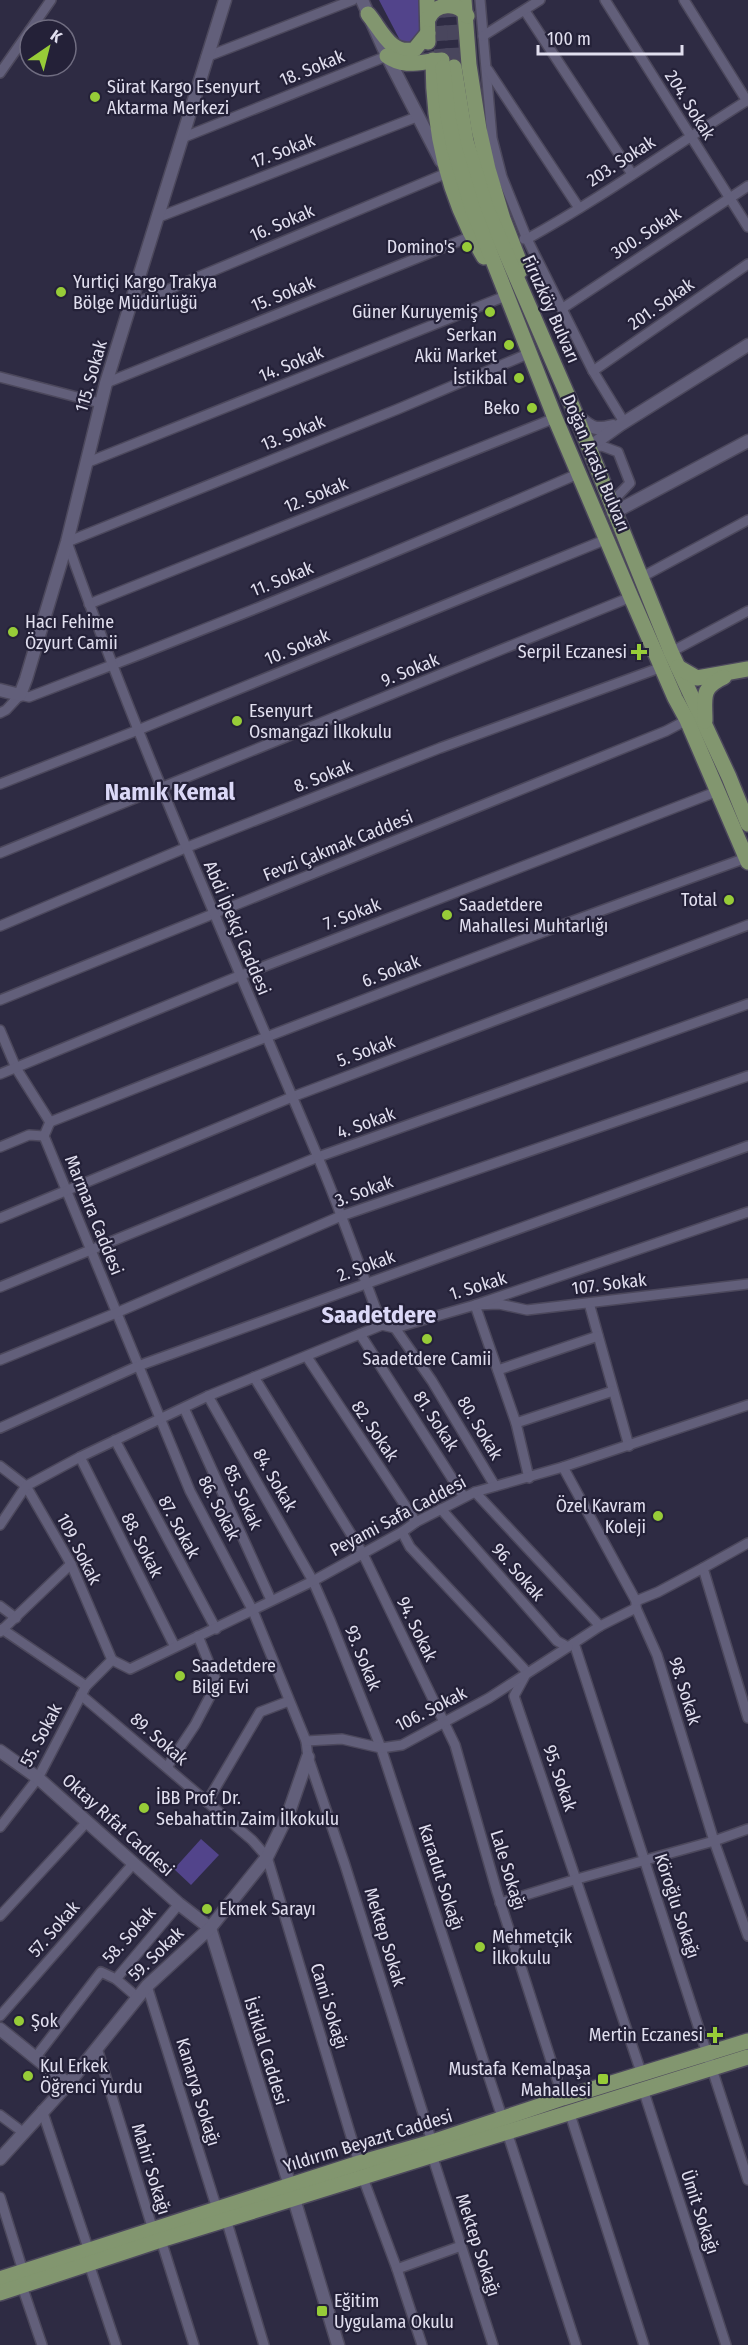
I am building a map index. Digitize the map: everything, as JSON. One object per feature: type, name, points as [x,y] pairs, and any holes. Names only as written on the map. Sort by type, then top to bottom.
[{"type":"main road","points":[[428,26],[448,3]]},
{"type":"main road","points":[[365,7],[393,47],[400,51],[415,49],[428,26],[434,9],[448,5],[458,7],[448,3]]},
{"type":"main road","points":[[448,3],[469,51],[479,129],[488,170],[518,258],[522,288]]},
{"type":"main road","points":[[428,26],[440,64],[435,103],[447,173],[472,236],[507,296]]},
{"type":"main road","points":[[387,56],[403,64],[440,64],[458,59],[469,51]]},
{"type":"main road","name":"Firuzköy Bulvarı","points":[[440,64],[486,207],[576,415],[671,652],[729,777],[748,824]]},
{"type":"main road","name":"Doğan Araslı Bulvarı","points":[[440,64],[448,117],[462,177],[507,296],[555,418],[631,597],[747,860]]},
{"type":"main road","points":[[678,667],[697,678],[743,670]]},
{"type":"main road","points":[[705,725],[705,694],[708,686],[743,670]]},
{"type":"main road","name":"Yıldırım Beyazıt Caddesi","points":[[0,2293],[22,2279],[710,2061],[748,2042]]},
{"type":"main road","name":"Yıldırım Beyazıt Caddesi","points":[[710,2061],[748,2057]]},
{"type":"main road","name":"Yıldırım Beyazıt Caddesi","points":[[0,2279],[22,2279]]},
{"type":"street","points":[[38,18],[51,0]]},
{"type":"street","name":"115. Sokak","points":[[20,695],[67,542],[100,403],[225,0]]},
{"type":"street","points":[[206,57],[353,0]]},
{"type":"street","points":[[480,0],[492,138],[502,177],[527,239],[622,424]]},
{"type":"street","points":[[483,36],[540,0]]},
{"type":"street","name":"204. Sokak","points":[[605,0],[748,226]]},
{"type":"street","points":[[684,0],[748,101]]},
{"type":"street","points":[[365,7],[387,56],[447,173]]},
{"type":"street","points":[[525,11],[632,174]]},
{"type":"street","points":[[0,73],[18,47]]},
{"type":"street","name":"18. Sokak","points":[[182,138],[387,56]]},
{"type":"street","points":[[487,68],[579,208]]},
{"type":"street","name":"203. Sokak","points":[[527,239],[579,208],[690,135],[748,101]]},
{"type":"street","name":"17. Sokak","points":[[159,217],[419,116]]},
{"type":"street","name":"16. Sokak","points":[[131,304],[447,173]]},
{"type":"street","name":"300. Sokak","points":[[563,308],[748,186]]},
{"type":"street","name":"15. Sokak","points":[[106,383],[472,236]]},
{"type":"street","points":[[510,238],[527,239]]},
{"type":"street","points":[[518,258],[527,239]]},
{"type":"street","name":"201. Sokak","points":[[593,371],[748,264]]},
{"type":"street","name":"14. Sokak","points":[[86,463],[507,296]]},
{"type":"street","points":[[588,448],[748,345]]},
{"type":"street","name":"13. Sokak","points":[[67,542],[398,409],[530,353]]},
{"type":"street","points":[[0,376],[100,403]]},
{"type":"street","points":[[576,415],[594,429],[622,424]]},
{"type":"street","name":"12. Sokak","points":[[89,604],[555,418]]},
{"type":"street","points":[[612,508],[748,441]]},
{"type":"street","points":[[588,448],[602,446],[618,452],[630,483],[612,508]]},
{"type":"street","name":"11. Sokak","points":[[20,695],[29,697],[112,666],[440,533],[580,473]]},
{"type":"street","points":[[640,578],[748,520]]},
{"type":"street","name":"10. Sokak","points":[[0,784],[607,539]]},
{"type":"street","name":"Abdi İpekçi Caddesi","points":[[67,542],[112,666],[184,848],[318,1157],[382,1325]]},
{"type":"street","name":"9. Sokak","points":[[0,853],[631,597]]},
{"type":"street","points":[[671,652],[748,611]]},
{"type":"street","name":"8. Sokak","points":[[0,926],[184,848],[440,748],[662,667]]},
{"type":"street","points":[[0,690],[20,695],[0,713]]},
{"type":"street","name":"Fevzi Çakmak Caddesi","points":[[0,1000],[655,735],[687,720]]},
{"type":"street","name":"7. Sokak","points":[[0,1074],[239,976],[718,790]]},
{"type":"street","name":"6. Sokak","points":[[50,1122],[514,941],[747,860]]},
{"type":"street","name":"5. Sokak","points":[[0,1218],[292,1097],[748,925]]},
{"type":"street","name":"4. Sokak","points":[[0,1287],[318,1157],[748,1004]]},
{"type":"street","points":[[0,1030],[16,1068],[50,1122],[44,1136],[29,1135],[0,1147]]},
{"type":"street","name":"3. Sokak","points":[[0,1359],[116,1313],[341,1216],[748,1076]]},
{"type":"street","name":"Marmara Caddesi","points":[[44,1136],[159,1418]]},
{"type":"street","name":"2. Sokak","points":[[0,1428],[138,1366],[748,1146]]},
{"type":"street","name":"1. Sokak","points":[[382,1325],[395,1328],[475,1305],[748,1212]]},
{"type":"street","name":"107. Sokak","points":[[475,1305],[499,1304],[527,1310],[748,1284]]},
{"type":"street","points":[[589,1303],[629,1446]]},
{"type":"street","points":[[475,1305],[516,1423],[529,1478]]},
{"type":"street","points":[[0,1525],[26,1486],[80,1457],[208,1396],[382,1325]]},
{"type":"street","name":"80. Sokak","points":[[395,1328],[432,1381],[495,1486]]},
{"type":"street","name":"81. Sokak","points":[[360,1334],[464,1497]]},
{"type":"street","points":[[498,1370],[598,1336]]},
{"type":"street","name":"82. Sokak","points":[[307,1357],[416,1522]]},
{"type":"street","name":"94. Sokak","points":[[254,1377],[362,1552],[443,1721]]},
{"type":"street","points":[[516,1423],[613,1391]]},
{"type":"street","name":"84. Sokak","points":[[208,1396],[313,1581]]},
{"type":"street","name":"Peyami Safa Caddesi","points":[[112,1660],[130,1669],[313,1581],[416,1522],[475,1492],[564,1467],[748,1405]]},
{"type":"street","name":"85. Sokak","points":[[184,1408],[271,1600]]},
{"type":"street","name":"86. Sokak","points":[[159,1418],[190,1491],[253,1611],[290,1701]]},
{"type":"street","name":"87. Sokak","points":[[114,1440],[216,1629]]},
{"type":"street","name":"88. Sokak","points":[[80,1457],[175,1647]]},
{"type":"street","name":"109. Sokak","points":[[0,1466],[26,1486],[71,1564],[112,1660]]},
{"type":"street","name":"98. Sokak","points":[[564,1467],[636,1605],[657,1655],[714,1841],[748,1936]]},
{"type":"street","points":[[475,1492],[600,1626]]},
{"type":"street","name":"96. Sokak","points":[[441,1509],[557,1641],[571,1645]]},
{"type":"street","points":[[402,1532],[410,1547],[527,1672]]},
{"type":"street","name":"106. Sokak","points":[[306,1741],[342,1739],[381,1748],[402,1745],[489,1698],[600,1626],[748,1543]]},
{"type":"street","points":[[1,1631],[71,1564]]},
{"type":"street","points":[[703,1568],[748,1718]]},
{"type":"street","name":"93. Sokak","points":[[313,1581],[381,1748]]},
{"type":"street","points":[[0,1606],[16,1618]]},
{"type":"street","name":"89. Sokak","points":[[1,1631],[84,1691],[252,1840],[267,1857]]},
{"type":"street","points":[[167,1767],[195,1725],[217,1683],[198,1636]]},
{"type":"street","name":"Köroğlu Sokağı","points":[[571,1645],[645,1860],[748,2180]]},
{"type":"street","name":"55. Sokak","points":[[0,1827],[38,1778],[84,1691],[112,1660]]},
{"type":"street","name":"95. Sokak","points":[[527,1672],[514,1696],[643,2082]]},
{"type":"street","points":[[207,1802],[260,1712],[290,1701]]},
{"type":"street","name":"Mektep Sokak","points":[[290,1701],[306,1741],[308,1757],[345,1865],[432,2149]]},
{"type":"street","name":"Lale Sokağı","points":[[443,1721],[455,1745],[500,1904],[644,2345]]},
{"type":"street","name":"Karadut Sokağı","points":[[381,1748],[576,2345]]},
{"type":"street","name":"Oktay Rıfat Caddesi","points":[[0,1751],[38,1778],[133,1864],[210,1928]]},
{"type":"street","name":"59. Sokak","points":[[0,2159],[68,2084],[137,1997],[210,1928],[267,1857],[289,1812],[308,1757]]},
{"type":"street","points":[[0,1916],[86,1823]]},
{"type":"street","points":[[500,1904],[748,1829]]},
{"type":"street","name":"Cami Sokağı","points":[[267,1857],[361,2170],[422,2345]]},
{"type":"street","name":"57. Sokak","points":[[0,2016],[133,1864]]},
{"type":"street","name":"58. Sokak","points":[[35,2058],[102,1972],[116,1979],[179,1904]]},
{"type":"street","name":"İstiklal Caddesi","points":[[210,1928],[338,2345]]},
{"type":"street","points":[[116,1979],[137,1997]]},
{"type":"street","name":"Kanarya Sokağı","points":[[147,1986],[264,2345]]},
{"type":"street","points":[[0,2029],[68,2084]]},
{"type":"street","name":"Mahir Sokağı","points":[[97,2048],[194,2345]]},
{"type":"street","name":"Ümit Sokağı","points":[[643,2082],[726,2345]]},
{"type":"street","points":[[42,2110],[116,2345]]},
{"type":"street","points":[[0,2115],[24,2133]]},
{"type":"street","name":"Mektep Sokağı","points":[[432,2149],[493,2345]]},
{"type":"street","points":[[0,2197],[42,2345]]},
{"type":"street","points":[[397,2268],[461,2246]]},
{"type":"shaded area","points":[[379,0],[421,0],[422,26],[417,43],[403,46]]},
{"type":"shaded area","points":[[201,1839],[219,1855],[191,1885],[174,1869]]},
{"type":"tunnel","points":[[450,2],[454,67]]},
{"type":"tunnel","points":[[437,3],[443,68]]},
{"type":"place","name":"Sürat Kargo Esenyurt Aktarma Merkezi","points":[[95,97]]},
{"type":"place","name":"Domino's","points":[[467,247]]},
{"type":"place","name":"Yurtiçi Kargo Trakya Bölge Müdürlüğü","points":[[61,292]]},
{"type":"place","name":"Güner Kuruyemiş","points":[[490,312]]},
{"type":"place","name":"Serkan Akü Market","points":[[509,345]]},
{"type":"place","name":"İstikbal","points":[[519,378]]},
{"type":"place","name":"Beko","points":[[532,408]]},
{"type":"place","name":"Hacı Fehime Özyurt Camii","points":[[13,632]]},
{"type":"place","name":"Serpil Eczanesi","points":[[639,652]]},
{"type":"place","name":"Esenyurt Osmangazi İlkokulu","points":[[237,721]]},
{"type":"place","name":"Total","points":[[729,900]]},
{"type":"place","name":"Saadetdere Mahallesi Muhtarlığı","points":[[447,915]]},
{"type":"place","name":"Saadetdere Camii","points":[[427,1339]]},
{"type":"place","name":"Özel Kavram Koleji","points":[[658,1516]]},
{"type":"place","name":"Saadetdere Bilgi Evi","points":[[180,1676]]},
{"type":"place","name":"İBB Prof. Dr. Sebahattin Zaim İlkokulu","points":[[144,1808]]},
{"type":"place","name":"Ekmek Sarayı","points":[[207,1909]]},
{"type":"place","name":"Mehmetçik İlkokulu","points":[[480,1947]]},
{"type":"place","name":"Şok","points":[[19,2021]]},
{"type":"place","name":"Mertin Eczanesi","points":[[715,2035]]},
{"type":"place","name":"Kul Erkek Öğrenci Yurdu","points":[[28,2076]]},
{"type":"place","name":"Mustafa Kemalpaşa Mahallesi","points":[[603,2079]]},
{"type":"place","name":"Eğitim Uygulama Okulu","points":[[322,2311]]},
{"type":"district","name":"Namık Kemal","points":[[170,792]]},
{"type":"district","name":"Saadetdere","points":[[379,1315]]}]
